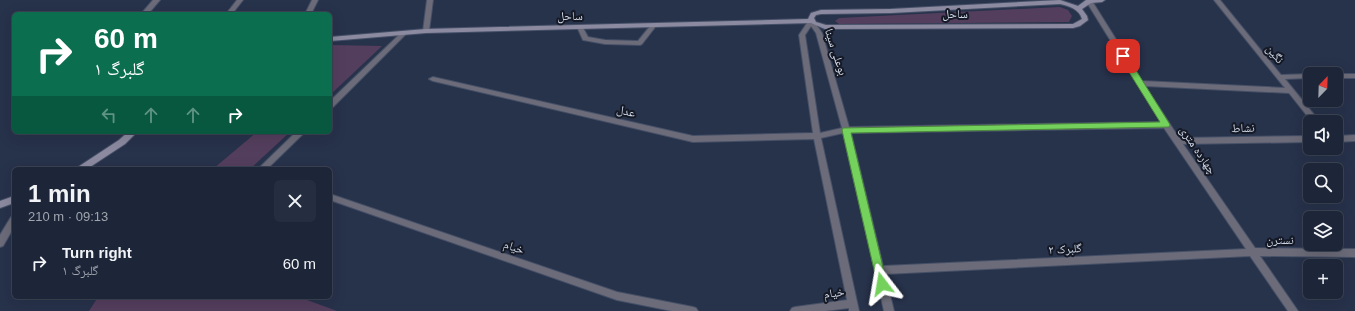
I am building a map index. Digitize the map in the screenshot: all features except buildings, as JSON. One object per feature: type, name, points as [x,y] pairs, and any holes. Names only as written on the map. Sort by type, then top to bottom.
[{"type":"street","points":[[146,12],[158,0]]},
{"type":"street","points":[[231,12],[240,0]]},
{"type":"street","points":[[309,12],[315,0]]},
{"type":"street","points":[[426,31],[430,0]]},
{"type":"street","points":[[1078,9],[1089,1],[1102,0]]},
{"type":"street","name":"نگین","points":[[1217,0],[1310,115]]},
{"type":"street","name":"چهارده متری","points":[[1089,1],[1166,125],[1293,311]]},
{"type":"street","name":"ساحل","points":[[332,39],[426,31],[811,21],[816,25],[825,27],[1073,26],[1078,25],[1084,20],[1082,12],[1078,9],[1060,2],[891,11],[821,12],[813,14],[811,16],[811,21]]},
{"type":"street","name":"بوعلی سینا","points":[[853,307],[817,136],[802,35],[811,21],[820,33],[846,130],[889,311]]},
{"type":"street","points":[[580,28],[585,39],[605,42],[640,43],[654,26]]},
{"type":"street","points":[[332,103],[404,33]]},
{"type":"street","points":[[1279,77],[1303,76]]},
{"type":"street","points":[[1343,76],[1355,76]]},
{"type":"street","name":"عدل","points":[[433,79],[694,139],[817,136],[846,130],[1166,125]]},
{"type":"street","points":[[1140,82],[1291,91]]},
{"type":"street","points":[[84,167],[122,142],[131,134]]},
{"type":"street","points":[[264,167],[299,134]]},
{"type":"street","points":[[1343,139],[1355,138]]},
{"type":"street","name":"نشاط","points":[[1177,141],[1303,139]]},
{"type":"street","name":"خیام","points":[[332,198],[617,296],[693,311]]},
{"type":"street","points":[[0,205],[12,200]]},
{"type":"street","points":[[0,243],[12,222]]},
{"type":"street","name":"گلبرک ۲","points":[[879,270],[1253,252]]},
{"type":"street","name":"نسترن","points":[[1253,252],[1355,253]]},
{"type":"street","name":"خیام","points":[[795,311],[853,307]]},
{"type":"shaded area","points":[[1060,7],[1068,10],[1072,16],[1069,22],[839,24],[835,21],[839,18]]},
{"type":"shaded area","points":[[332,45],[382,46],[332,93]]},
{"type":"shaded area","points":[[255,134],[288,134],[252,167],[215,167]]},
{"type":"shaded area","points":[[97,299],[304,299],[337,311],[89,311]]},
{"type":"route","points":[[882,284],[846,130],[1166,125],[1123,56]]}]
